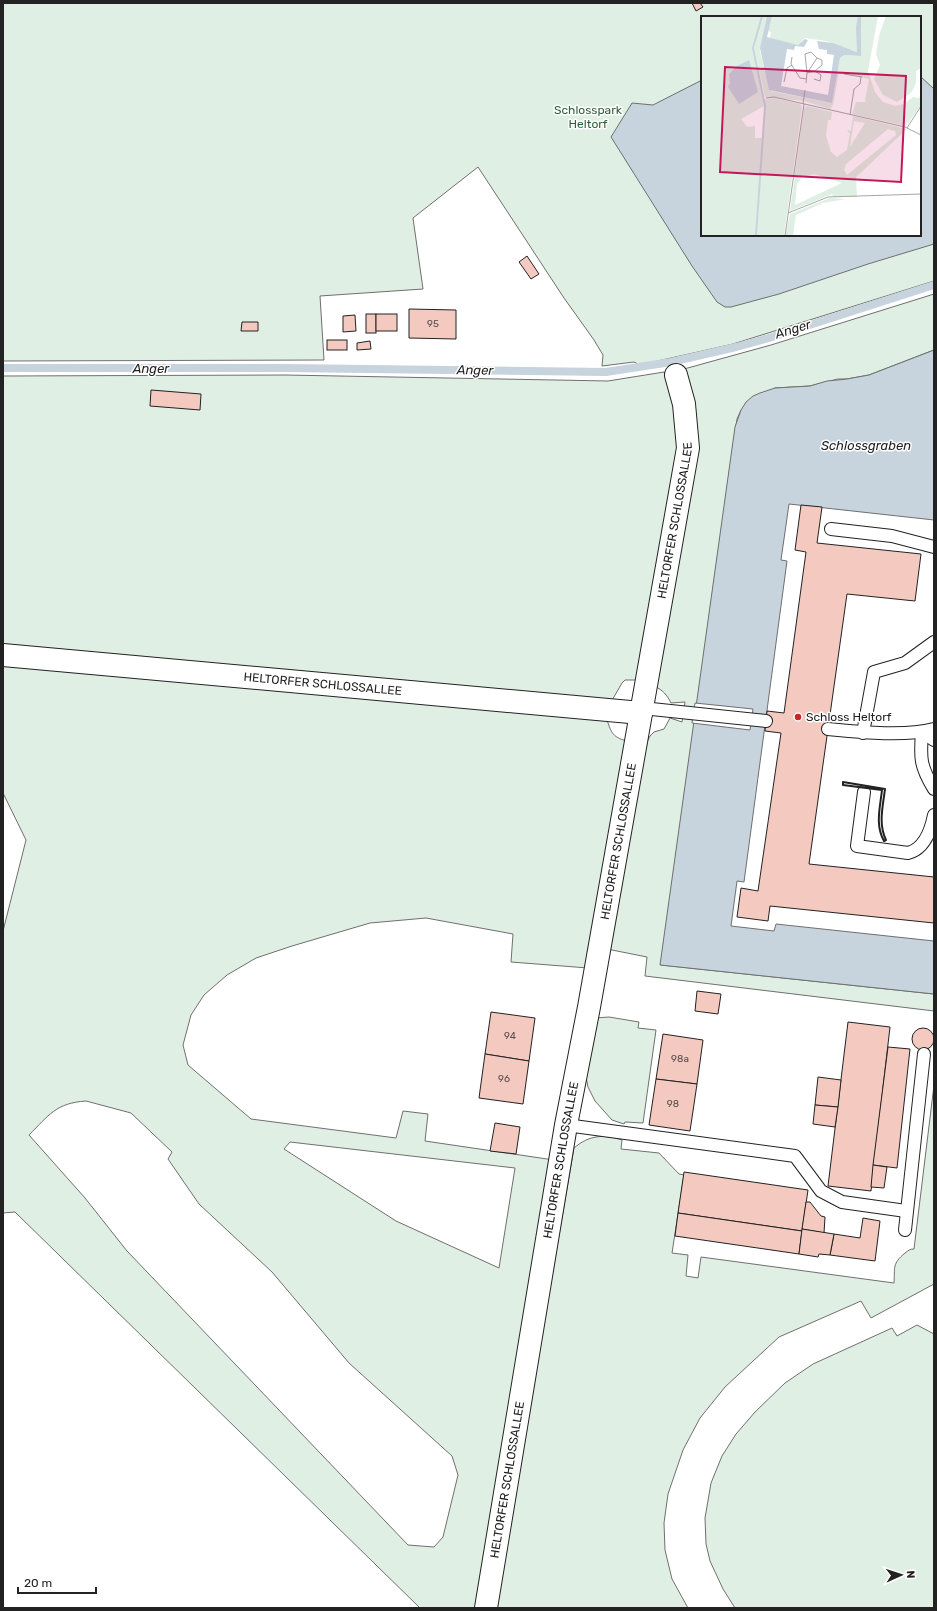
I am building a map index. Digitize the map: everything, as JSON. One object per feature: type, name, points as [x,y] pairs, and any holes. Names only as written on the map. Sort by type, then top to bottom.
[{"type":"street","name":"HELTORFER SCHLOSSALLEE","points":[[486,1608],[566,1125],[589,1007],[688,448],[684,404],[676,375]]},
{"type":"street","name":"HELTORFER SCHLOSSALLEE","points":[[3,655],[642,710]]},
{"type":"lane","points":[[832,529],[892,536],[934,547]]},
{"type":"lane","points":[[863,733],[874,672],[905,663],[934,642]]},
{"type":"lane","points":[[642,710],[684,712],[766,721]]},
{"type":"lane","points":[[828,729],[863,733],[922,732],[934,729]]},
{"type":"lane","points":[[922,732],[934,740]]},
{"type":"lane","points":[[922,732],[920,756],[925,774],[934,789]]},
{"type":"lane","points":[[864,792],[857,846],[908,853],[916,851],[921,847],[926,838],[934,815]]},
{"type":"lane","points":[[905,1230],[924,1054]]},
{"type":"lane","points":[[566,1125],[795,1156],[821,1191],[842,1202],[906,1211]]},
{"type":"green space","name":"Schlosspark Heltorf","points":[[3,3],[934,3],[934,281],[733,344],[640,365],[634,362],[602,366],[603,355],[594,340],[564,298],[478,167],[413,218],[423,289],[320,296],[324,360],[3,361]]},
{"type":"green space","points":[[934,294],[934,350],[869,375],[838,379],[810,386],[775,388],[741,410],[737,419],[661,965],[934,994],[934,1011],[645,976],[647,957],[607,949],[643,750],[650,736],[654,732],[664,729],[670,718],[682,722],[685,702],[671,703],[660,689],[654,686],[692,446],[684,369],[771,345]]},
{"type":"green space","points":[[664,372],[683,430],[638,680],[625,680],[611,702],[3,649],[3,376],[285,375],[608,381]]},
{"type":"green space","points":[[3,661],[606,717],[612,733],[618,738],[627,741],[588,968],[511,962],[513,934],[426,918],[370,923],[256,958],[227,975],[204,995],[191,1015],[183,1045],[188,1065],[251,1119],[396,1138],[403,1111],[428,1114],[425,1141],[554,1160],[478,1608],[420,1608],[15,1212],[3,1213],[3,931],[26,840],[3,793]],"holes":[[[86,1101],[131,1113],[172,1152],[168,1159],[199,1204],[272,1272],[349,1363],[452,1456],[458,1475],[443,1537],[434,1547],[408,1545],[127,1251],[85,1198],[29,1135],[48,1116],[60,1107],[67,1104]],[[290,1142],[515,1168],[499,1268],[396,1221],[284,1149]]]},
{"type":"green space","points":[[609,1017],[639,1022],[638,1028],[656,1030],[643,1123],[625,1122],[624,1124],[612,1120],[595,1101],[588,1087],[586,1077],[595,1018]]},
{"type":"green space","points":[[934,1085],[934,1284],[871,1318],[861,1301],[779,1337],[725,1387],[700,1418],[683,1450],[668,1494],[664,1523],[665,1550],[672,1579],[688,1608],[495,1608],[574,1148],[585,1140],[591,1138],[603,1136],[615,1138],[622,1140],[621,1149],[659,1153],[679,1174],[684,1175],[672,1253],[688,1255],[686,1276],[698,1278],[701,1257],[894,1283],[894,1269],[896,1263],[905,1253],[914,1249]]},
{"type":"green space","points":[[917,1325],[934,1334],[934,1608],[735,1608],[723,1589],[710,1561],[706,1544],[705,1518],[711,1483],[722,1456],[736,1434],[755,1412],[785,1383],[813,1364],[892,1328],[897,1336]]},
{"type":"water","points":[[921,77],[934,89],[934,244],[868,264],[779,294],[731,307],[725,307],[717,302],[692,266],[611,137],[632,103],[653,105],[701,81],[701,236],[921,236]]},
{"type":"water","name":"Schlossgraben","points":[[934,350],[934,520],[789,504],[781,560],[787,561],[744,882],[737,881],[731,926],[774,931],[776,924],[934,941],[934,994],[660,965],[735,427],[741,410],[746,402],[753,396],[775,388],[810,386],[827,381],[869,375]]},
{"type":"pier","points":[[695,703],[753,709],[750,730],[692,723]]},
{"type":"building","points":[[692,3],[700,3],[703,7],[696,11]]},
{"type":"building","points":[[527,256],[539,274],[531,279],[519,262]]},
{"type":"building","points":[[409,309],[456,310],[456,339],[409,338]]},
{"type":"building","points":[[366,314],[376,314],[376,333],[366,333]]},
{"type":"building","points":[[376,314],[397,314],[397,331],[376,331]]},
{"type":"building","points":[[355,315],[356,331],[343,332],[343,316]]},
{"type":"building","points":[[242,322],[258,322],[258,331],[241,331]]},
{"type":"building","points":[[327,340],[347,340],[347,350],[327,350]]},
{"type":"building","points":[[370,341],[371,349],[357,350],[357,343]]},
{"type":"building","points":[[151,390],[201,394],[200,410],[150,406]]},
{"type":"building","name":"Schloss Heltorf","points":[[801,505],[822,507],[817,543],[921,554],[915,601],[847,594],[809,864],[934,877],[934,923],[770,906],[768,921],[737,917],[741,888],[758,891],[781,733],[765,731],[767,711],[784,713],[806,552],[795,550]]},
{"type":"building","points":[[697,991],[721,994],[718,1014],[695,1011]]},
{"type":"building","points":[[491,1012],[535,1018],[529,1061],[485,1054]]},
{"type":"building","points":[[848,1022],[890,1027],[871,1191],[828,1186]]},
{"type":"building","points":[[919,1028],[927,1028],[934,1035],[934,1043],[927,1050],[919,1050],[912,1043],[912,1035]]},
{"type":"building","points":[[663,1034],[703,1040],[697,1084],[656,1079]]},
{"type":"building","points":[[888,1047],[910,1049],[897,1168],[873,1165]]},
{"type":"building","points":[[485,1054],[529,1061],[523,1104],[479,1098]]},
{"type":"building","points":[[818,1077],[841,1080],[838,1107],[815,1105]]},
{"type":"building","points":[[656,1079],[697,1084],[690,1131],[649,1125]]},
{"type":"building","points":[[815,1105],[838,1107],[835,1127],[813,1124]]},
{"type":"building","points":[[495,1123],[520,1127],[516,1154],[490,1151]]},
{"type":"building","points":[[873,1165],[887,1167],[884,1188],[871,1187]]},
{"type":"building","points":[[684,1172],[808,1190],[802,1231],[678,1213]]},
{"type":"building","points":[[806,1202],[810,1202],[821,1216],[825,1217],[824,1233],[802,1229]]},
{"type":"building","points":[[678,1213],[802,1231],[799,1254],[675,1236]]},
{"type":"building","points":[[863,1218],[880,1221],[875,1261],[830,1255],[834,1234],[860,1238]]},
{"type":"building","points":[[802,1229],[834,1234],[830,1255],[819,1254],[818,1257],[799,1254]]},
{"type":"waterway","name":"Anger","points":[[3,368],[285,368],[606,372],[671,362],[736,347],[769,338],[934,285]]},
{"type":"wall","points":[[843,782],[885,789],[882,808],[882,828],[886,840],[884,841],[881,835],[879,823],[882,790],[843,785],[843,782]]},
{"type":"place","name":"Schloss Heltorf","points":[[798,717]]}]
